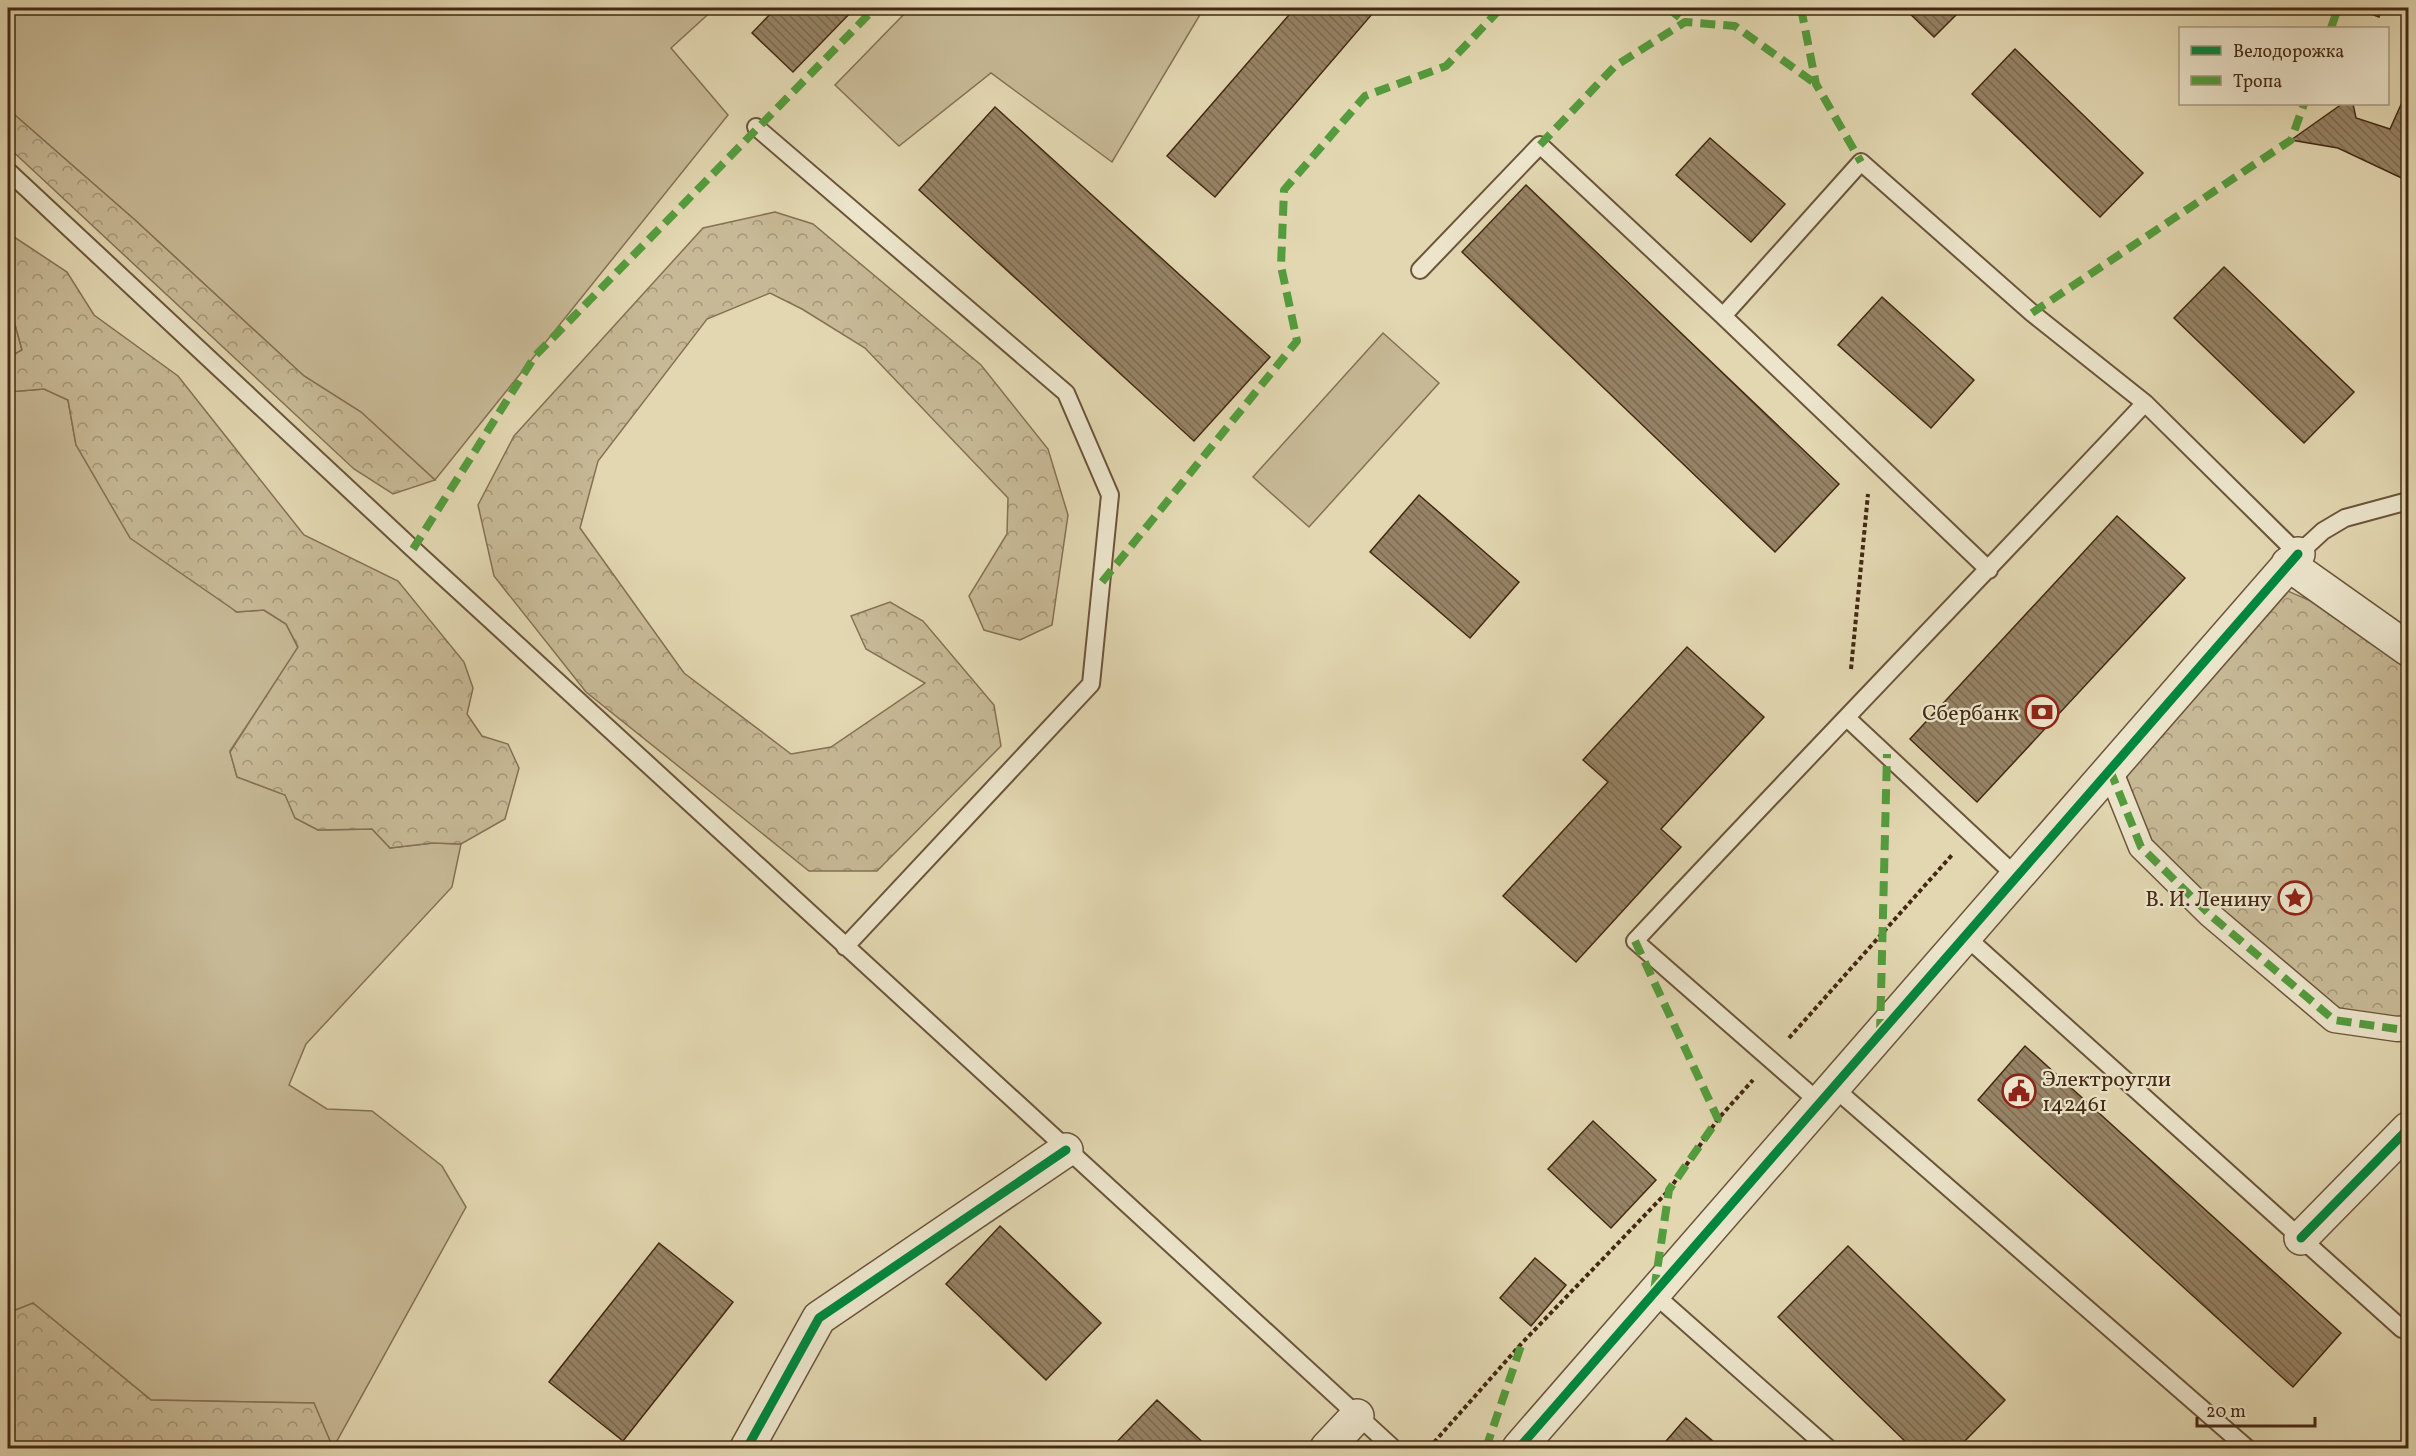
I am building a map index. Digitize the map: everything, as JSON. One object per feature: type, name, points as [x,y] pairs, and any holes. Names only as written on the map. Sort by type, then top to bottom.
[{"type":"street","points":[[1519,1449],[2293,559],[2409,649]]},
{"type":"street","points":[[2110,770],[2141,847],[2209,915],[2334,1020],[2409,1028]]},
{"type":"street","points":[[2301,1238],[2409,1129]]},
{"type":"street","points":[[747,1449],[819,1318],[1066,1150]]},
{"type":"street","points":[[1327,1449],[1358,1416]]},
{"type":"lane","points":[[756,127],[1066,393],[1110,495],[1091,684],[845,947]]},
{"type":"lane","points":[[1420,270],[1540,145],[1989,570]]},
{"type":"lane","points":[[1723,316],[1861,162],[2032,313],[2145,403],[2293,559],[2323,531],[2345,518],[2409,501]]},
{"type":"lane","points":[[8,171],[404,541],[1393,1449]]},
{"type":"lane","points":[[2145,403],[1635,941],[1771,1059],[1827,1095],[2247,1449]]},
{"type":"lane","points":[[1847,717],[2017,877]]},
{"type":"lane","points":[[1965,936],[2402,1329]]},
{"type":"lane","points":[[1654,1294],[1828,1449]]},
{"type":"path","points":[[1847,717],[1871,456]]},
{"type":"path","points":[[1429,1449],[1522,1343],[1669,1190],[1718,1119],[1971,834]]},
{"type":"green space","points":[[8,8],[715,8],[671,48],[728,115],[435,480],[361,412],[304,376],[135,220],[8,109]]},
{"type":"green space","points":[[910,8],[1204,8],[1112,162],[991,73],[899,146],[835,85]]},
{"type":"green space","points":[[8,109],[135,220],[304,376],[361,412],[435,480],[393,494],[354,469],[8,147]]},
{"type":"green space","points":[[775,212],[813,224],[981,365],[1048,449],[1068,515],[1052,625],[1020,640],[984,630],[969,596],[1007,534],[1008,498],[865,348],[802,309],[770,293],[707,319],[598,461],[580,528],[684,673],[791,754],[831,747],[925,683],[866,649],[851,616],[890,602],[923,621],[994,705],[1001,746],[877,871],[809,871],[586,692],[494,576],[478,505],[514,436],[703,228]]},
{"type":"green space","points":[[8,233],[67,272],[94,315],[178,376],[304,535],[398,581],[464,662],[473,688],[467,714],[482,736],[508,744],[519,768],[505,819],[461,844],[433,843],[390,848],[372,829],[318,830],[295,818],[285,795],[237,777],[230,752],[298,647],[286,624],[264,610],[237,612],[130,538],[76,445],[68,400],[44,389],[8,392],[8,358],[22,350],[8,299]]},
{"type":"green space","points":[[8,299],[22,350],[8,358]]},
{"type":"green space","points":[[1383,333],[1439,383],[1309,527],[1253,477]]},
{"type":"green space","points":[[44,389],[68,400],[76,445],[236,612],[264,610],[286,624],[298,648],[230,751],[237,777],[286,795],[295,818],[318,830],[372,829],[390,848],[433,843],[461,844],[452,887],[306,1044],[289,1085],[327,1109],[372,1111],[442,1166],[466,1207],[333,1448],[313,1403],[151,1400],[33,1303],[8,1313],[8,392]]},
{"type":"green space","points":[[2283,589],[2352,619],[2408,664],[2408,1027],[2326,1004],[2249,942],[2151,842],[2124,770]]},
{"type":"green space","points":[[33,1303],[151,1400],[314,1403],[333,1448],[8,1448],[8,1313]]},
{"type":"building","points":[[776,8],[855,8],[793,72],[752,33]]},
{"type":"building","points":[[1295,8],[1366,8],[1373,13],[1215,197],[1167,156]]},
{"type":"building","points":[[1904,8],[1963,8],[1934,37]]},
{"type":"building","points":[[2355,8],[2382,8],[2379,17]]},
{"type":"building","points":[[2015,49],[2143,173],[2100,217],[1972,94]]},
{"type":"building","points":[[2408,89],[2408,181],[2338,148],[2291,140],[2341,105],[2353,105],[2356,118],[2390,129]]},
{"type":"building","points":[[995,107],[1270,357],[1194,441],[919,190]]},
{"type":"building","points":[[1710,138],[1785,204],[1751,242],[1676,175]]},
{"type":"building","points":[[1526,185],[1839,484],[1775,552],[1462,252]]},
{"type":"building","points":[[2224,267],[2354,392],[2304,443],[2174,318]]},
{"type":"building","points":[[1882,297],[1974,380],[1931,428],[1838,345]]},
{"type":"building","points":[[1419,495],[1519,582],[1470,638],[1370,552]]},
{"type":"building","points":[[2117,516],[2185,578],[1977,802],[1910,739]]},
{"type":"building","points":[[1687,647],[1764,717],[1661,829],[1681,847],[1576,962],[1503,896],[1608,782],[1583,760]]},
{"type":"building","points":[[2025,1046],[2341,1333],[2293,1387],[1978,1100]]},
{"type":"building","points":[[1593,1121],[1656,1180],[1611,1228],[1548,1169]]},
{"type":"building","points":[[1000,1226],[1101,1323],[1046,1380],[946,1284]]},
{"type":"building","points":[[659,1243],[733,1302],[623,1441],[549,1382]]},
{"type":"building","points":[[1848,1246],[2005,1400],[1958,1448],[1912,1448],[1778,1317]]},
{"type":"building","points":[[1535,1258],[1566,1285],[1531,1326],[1500,1298]]},
{"type":"building","points":[[1157,1400],[1209,1448],[1111,1448]]},
{"type":"building","points":[[1686,1418],[1721,1448],[1660,1448]]},
{"type":"marked path","points":[[413,549],[535,356],[875,8]]},
{"type":"marked path","points":[[1102,582],[1297,341],[1281,266],[1284,190],[1365,96],[1446,66],[1501,8]]},
{"type":"marked path","points":[[1668,8],[1685,22]]},
{"type":"marked path","points":[[1801,8],[1816,84],[1861,162]]},
{"type":"marked path","points":[[2331,27],[2338,8]]},
{"type":"marked path","points":[[1540,145],[1615,66],[1685,22],[1735,26],[1816,84]]},
{"type":"marked path","points":[[2032,313],[2291,140],[2304,105]]},
{"type":"marked path","points":[[1880,1034],[1887,754]]},
{"type":"marked path","points":[[2110,770],[2141,847],[2209,914],[2334,1020],[2397,1029],[2408,1028]]},
{"type":"marked path","points":[[1635,941],[1718,1119],[1669,1190],[1654,1291]]},
{"type":"marked path","points":[[1486,1448],[1522,1343]]},
{"type":"cycle path","points":[[1519,1448],[2298,554]]},
{"type":"cycle path","points":[[2301,1238],[2408,1129]]},
{"type":"cycle path","points":[[747,1448],[819,1318],[1066,1150]]},
{"type":"place","name":"Сбербанк","points":[[2042,712]]},
{"type":"place","name":"В. И. Ленину","points":[[2295,898]]},
{"type":"place","name":"Электроугли 142461","points":[[2019,1091]]}]
